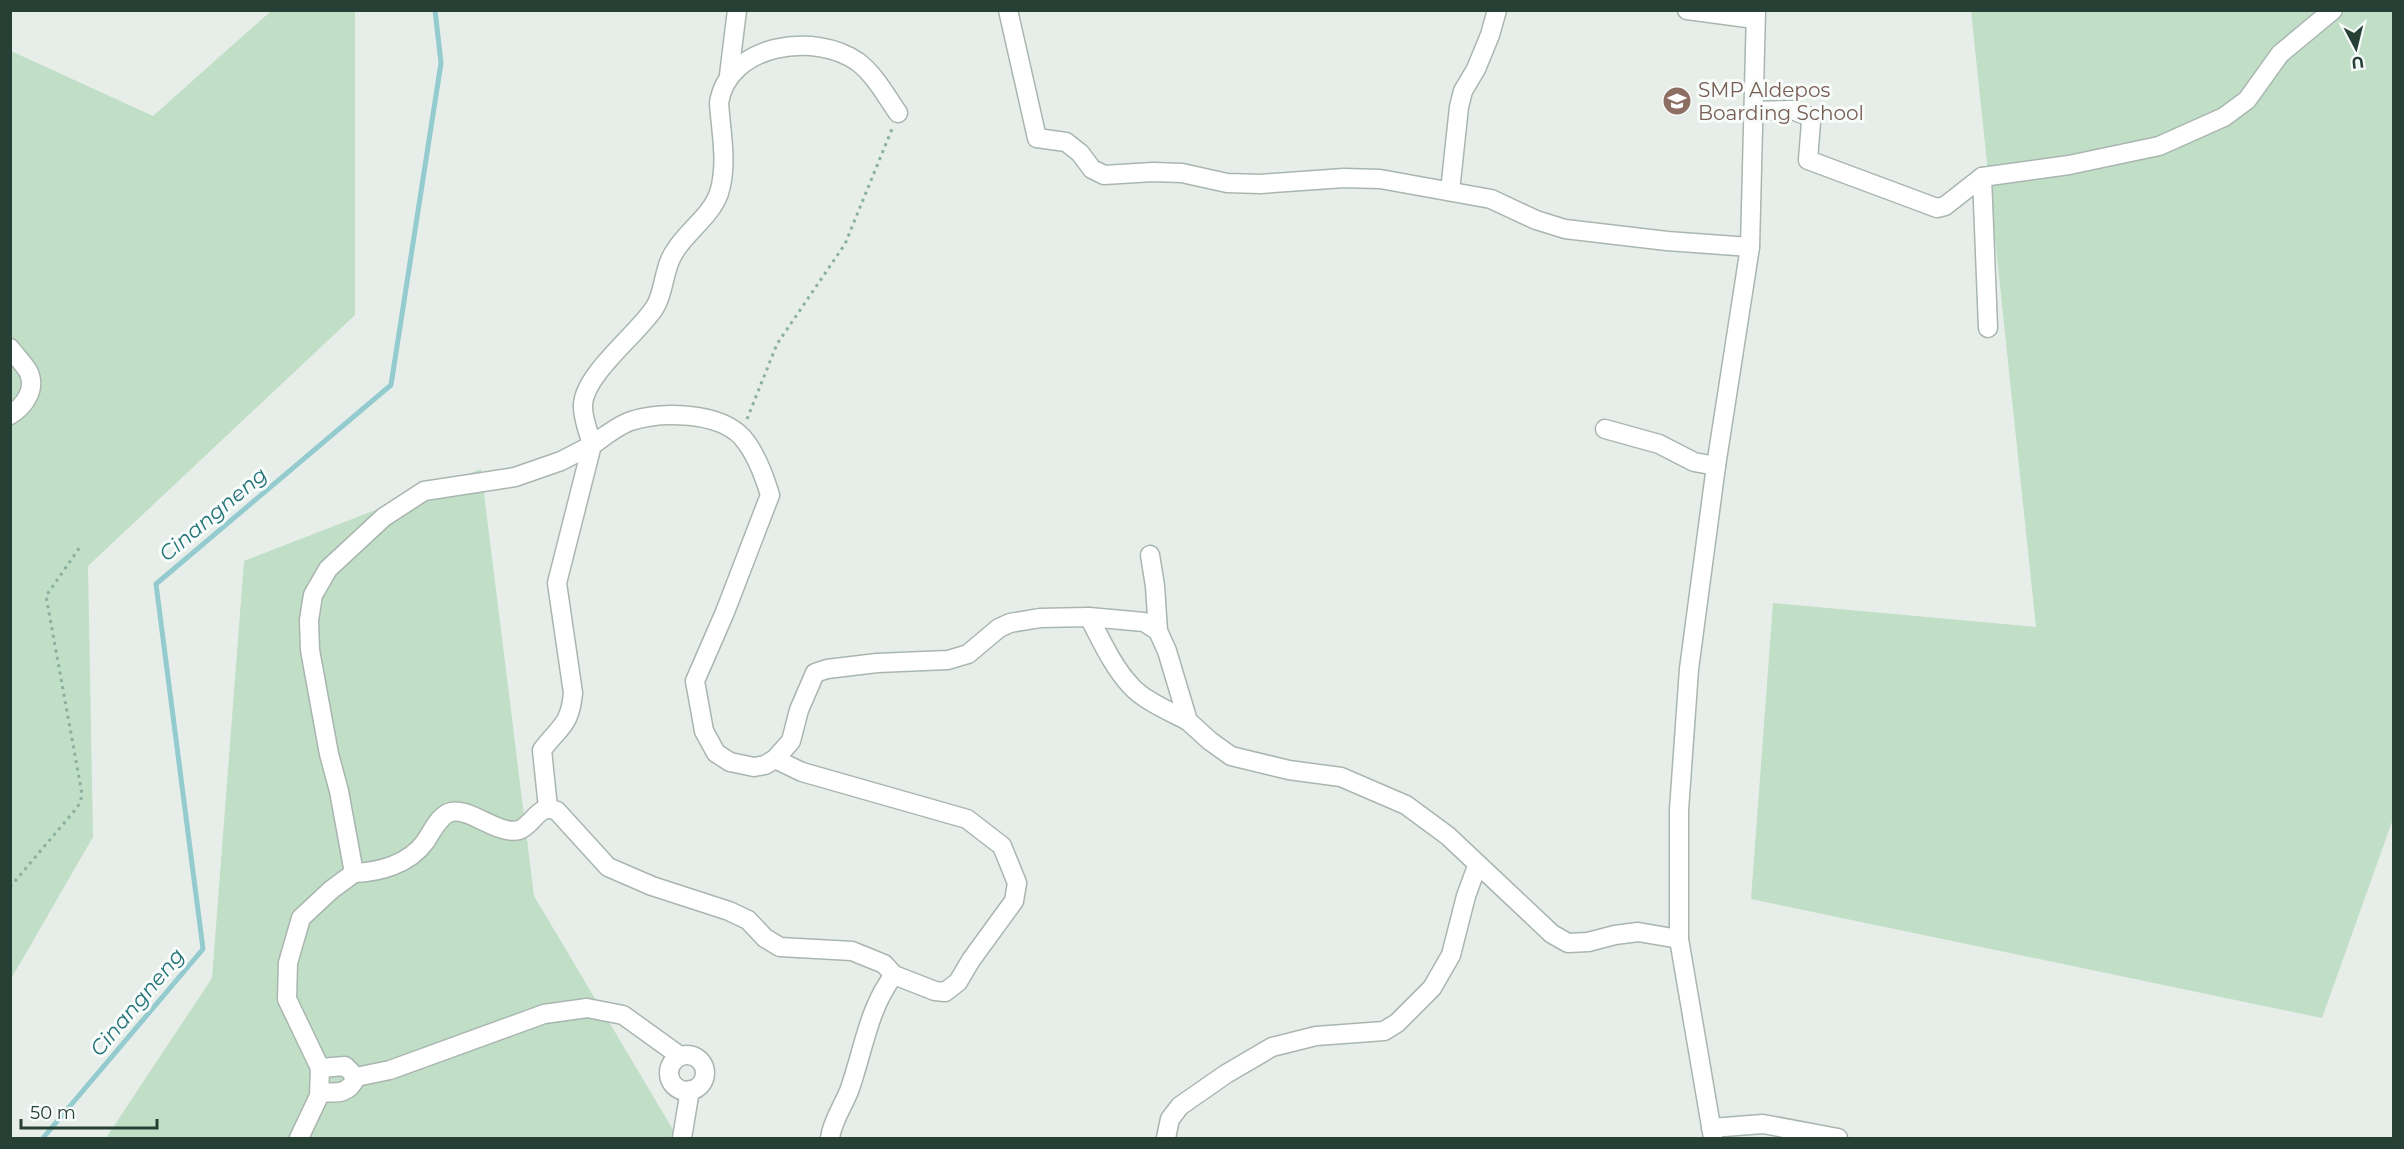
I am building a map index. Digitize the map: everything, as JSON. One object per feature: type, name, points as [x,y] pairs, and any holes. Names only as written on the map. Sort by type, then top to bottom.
[{"type":"street","points":[[548,808],[542,750],[565,725],[572,705],[573,693],[557,583],[592,445],[583,405],[589,389],[622,344],[657,305],[665,271],[674,251],[711,208],[718,195],[724,175],[719,103],[721,91],[729,75],[738,10]]},
{"type":"street","points":[[1008,10],[1037,138],[1066,142],[1080,153],[1092,169],[1104,175],[1182,173],[1227,183],[1260,184],[1380,178],[1491,199],[1536,220],[1565,229],[1667,242],[1750,247]]},
{"type":"street","points":[[1450,191],[1459,107],[1463,91],[1486,44],[1497,10]]},
{"type":"street","points":[[1687,10],[1756,15],[1750,247],[1716,466],[1689,669],[1679,810],[1679,939],[1712,1133],[1763,1124],[1838,1138]]},
{"type":"street","points":[[1753,111],[1792,110],[1808,116],[1811,122],[1808,160],[1930,207],[1945,206],[1982,177],[2069,165],[2159,146],[2224,117],[2247,100],[2280,54],[2333,10]]},
{"type":"street","points":[[729,75],[743,62],[767,52],[786,48],[823,48],[841,53],[863,66],[898,113]]},
{"type":"street","points":[[1982,177],[1988,328]]},
{"type":"street","points":[[10,348],[28,372],[31,387],[25,403],[10,415]]},
{"type":"street","points":[[354,873],[310,650],[309,620],[313,595],[328,569],[384,517],[424,491],[515,477],[561,461],[592,445],[629,421],[662,414],[700,417],[722,425],[741,435],[755,456],[770,495],[725,612],[695,681],[704,731],[716,753],[730,762],[754,767],[765,765],[776,759],[790,741],[799,710],[815,673],[827,669],[877,663],[948,660],[968,654],[999,628],[1010,622],[1040,618],[1089,617],[1144,622],[1158,632]]},
{"type":"street","points":[[1605,429],[1659,444],[1694,462],[1716,466]]},
{"type":"street","points":[[1150,555],[1158,632],[1167,651],[1188,721]]},
{"type":"street","points":[[1089,617],[1131,688],[1188,721],[1231,756],[1289,770],[1341,777],[1406,805],[1448,836],[1477,866],[1552,934],[1568,943],[1588,942],[1638,932],[1679,939]]},
{"type":"street","points":[[299,1138],[320,1092],[320,1068],[287,999],[288,963],[301,918],[331,890],[354,873],[388,868],[404,860],[423,844],[437,823],[449,813],[460,812],[511,831],[525,827],[542,810],[548,808],[557,811],[608,867],[652,886],[729,911],[748,920],[765,938],[780,947],[852,951],[884,964],[894,975],[935,991],[945,992],[958,982],[971,960],[1014,901],[1017,883],[1002,846],[967,819],[802,772],[776,759]]},
{"type":"street","points":[[1166,1138],[1170,1119],[1180,1106],[1226,1074],[1272,1047],[1316,1036],[1384,1031],[1397,1023],[1432,988],[1451,955],[1466,896],[1477,866]]},
{"type":"street","points":[[830,1138],[849,1092],[868,1026],[884,990],[894,975]]},
{"type":"street","points":[[356,1077],[390,1071],[544,1014],[587,1008],[623,1015],[680,1056],[694,1057],[700,1061],[704,1067],[702,1082],[690,1090],[676,1087],[671,1081],[670,1067],[680,1056]]},
{"type":"street","points":[[320,1068],[345,1066],[356,1077]]},
{"type":"street","points":[[320,1092],[344,1092],[353,1085],[356,1077]]},
{"type":"street","points":[[682,1138],[690,1090]]},
{"type":"path","points":[[741,435],[777,344],[845,244],[898,113]]},
{"type":"path","points":[[10,887],[75,810],[82,794],[46,596],[80,547]]},
{"type":"green space","points":[[271,11],[355,11],[355,315],[88,566],[93,837],[11,979],[11,51],[153,116]]},
{"type":"green space","points":[[1971,11],[2393,11],[2393,819],[2322,1018],[1751,899],[1773,603],[2036,627]]},
{"type":"green space","points":[[481,469],[534,896],[678,1138],[106,1138],[212,978],[244,561]]},
{"type":"waterway","name":"Cinangneng","points":[[43,1138],[203,949],[156,584],[391,385],[441,63],[435,10]]},
{"type":"place","name":"SMP Aldepos Boarding School","points":[[1677,101]]}]
